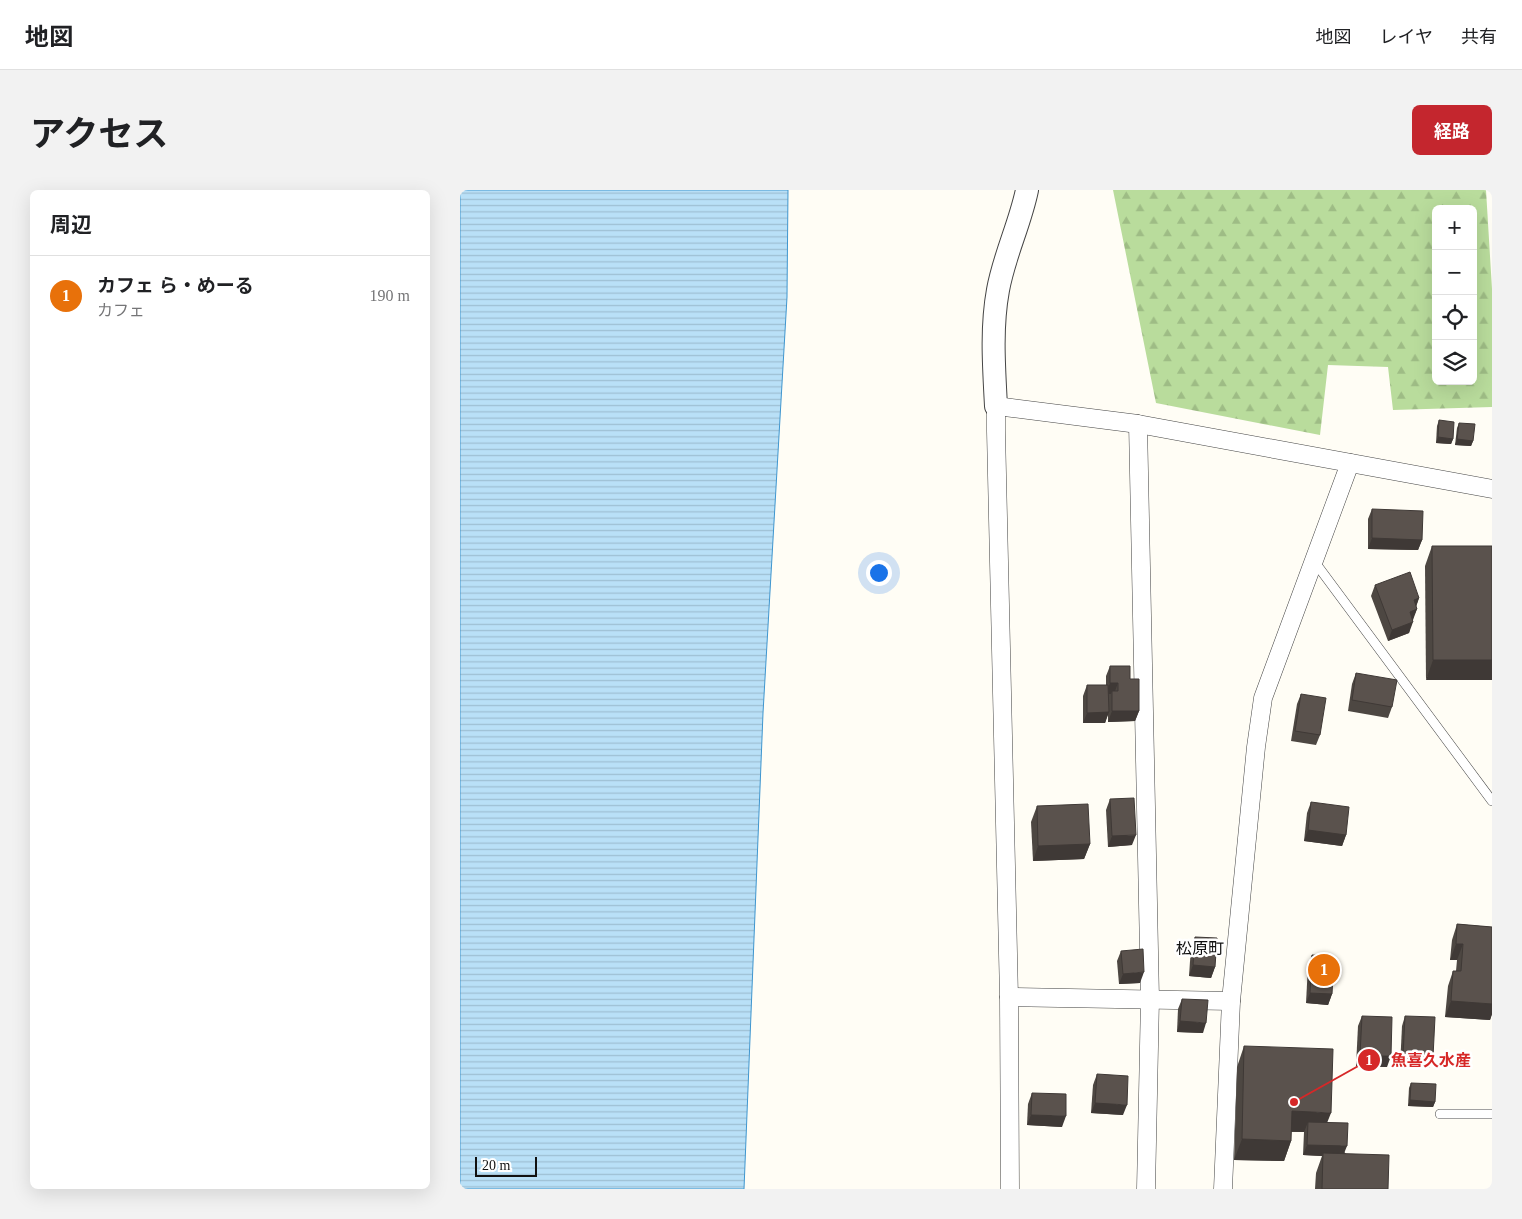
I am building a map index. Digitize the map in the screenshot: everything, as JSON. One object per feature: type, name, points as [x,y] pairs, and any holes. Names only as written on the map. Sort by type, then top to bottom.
[{"type":"street","points":[[1010,1189],[1009,997],[994,353],[998,291],[1004,264],[1023,210],[1027,190]]},
{"type":"street","points":[[996,406],[1138,424],[1492,489]]},
{"type":"street","points":[[1138,424],[1150,999],[1146,1189]]},
{"type":"street","points":[[1223,1189],[1231,1001],[1256,747],[1263,698],[1350,463]]},
{"type":"street","points":[[1009,997],[1231,1001]]},
{"type":"lane","points":[[1314,561],[1492,801]]},
{"type":"lane","points":[[1440,1114],[1492,1114]]},
{"type":"green space","points":[[1113,190],[1486,190],[1492,289],[1492,407],[1393,410],[1388,367],[1328,365],[1320,435],[1156,403]]},
{"type":"water","points":[[460,190],[788,190],[787,297],[763,713],[744,1189],[460,1189]]},
{"type":"building","points":[[1439,420],[1454,422],[1453,439],[1438,437]]},
{"type":"building","points":[[1459,423],[1475,424],[1473,441],[1457,439]]},
{"type":"building","points":[[1372,509],[1423,511],[1422,540],[1372,538]]},
{"type":"building","points":[[1432,546],[1492,546],[1492,660],[1433,660]]},
{"type":"building","points":[[1410,572],[1419,598],[1414,600],[1417,609],[1410,612],[1413,622],[1392,630],[1375,585]]},
{"type":"building","points":[[1110,666],[1130,666],[1130,679],[1139,679],[1139,711],[1112,711],[1112,691],[1118,691],[1118,683],[1110,683]]},
{"type":"building","points":[[1356,673],[1397,680],[1392,707],[1352,700]]},
{"type":"building","points":[[1087,685],[1108,685],[1109,712],[1087,713]]},
{"type":"building","points":[[1301,694],[1326,698],[1320,735],[1295,731]]},
{"type":"building","points":[[1134,798],[1136,835],[1112,836],[1110,799]]},
{"type":"building","points":[[1311,802],[1349,807],[1346,835],[1308,830]]},
{"type":"building","points":[[1088,804],[1090,844],[1038,846],[1037,806]]},
{"type":"building","points":[[1457,924],[1492,927],[1492,1004],[1451,1001],[1453,971],[1461,971],[1463,944],[1456,944]]},
{"type":"building","points":[[1195,937],[1217,938],[1215,967],[1193,965]]},
{"type":"building","points":[[1143,949],[1144,972],[1123,974],[1121,951]]},
{"type":"building","points":[[1312,955],[1334,956],[1332,994],[1310,993]]},
{"type":"building","points":[[1182,999],[1208,1000],[1206,1023],[1180,1021]]},
{"type":"building","points":[[1362,1016],[1392,1017],[1391,1056],[1360,1055]]},
{"type":"building","points":[[1405,1016],[1435,1017],[1433,1057],[1403,1056]]},
{"type":"building","points":[[1244,1046],[1333,1049],[1331,1113],[1292,1111],[1291,1141],[1242,1139]]},
{"type":"building","points":[[1097,1074],[1128,1076],[1127,1105],[1095,1103]]},
{"type":"building","points":[[1411,1083],[1436,1084],[1435,1102],[1410,1100]]},
{"type":"building","points":[[1032,1093],[1066,1094],[1066,1116],[1031,1115]]},
{"type":"building","points":[[1308,1122],[1348,1123],[1347,1146],[1307,1145]]},
{"type":"building","points":[[1323,1153],[1389,1155],[1388,1189],[1322,1189]]},
{"type":"place","name":"カフェ ら・めーる","points":[[1324,970]]},
{"type":"place","name":"魚喜久水産","points":[[1294,1102]]},
{"type":"district","name":"松原町","points":[[1200,948]]}]
